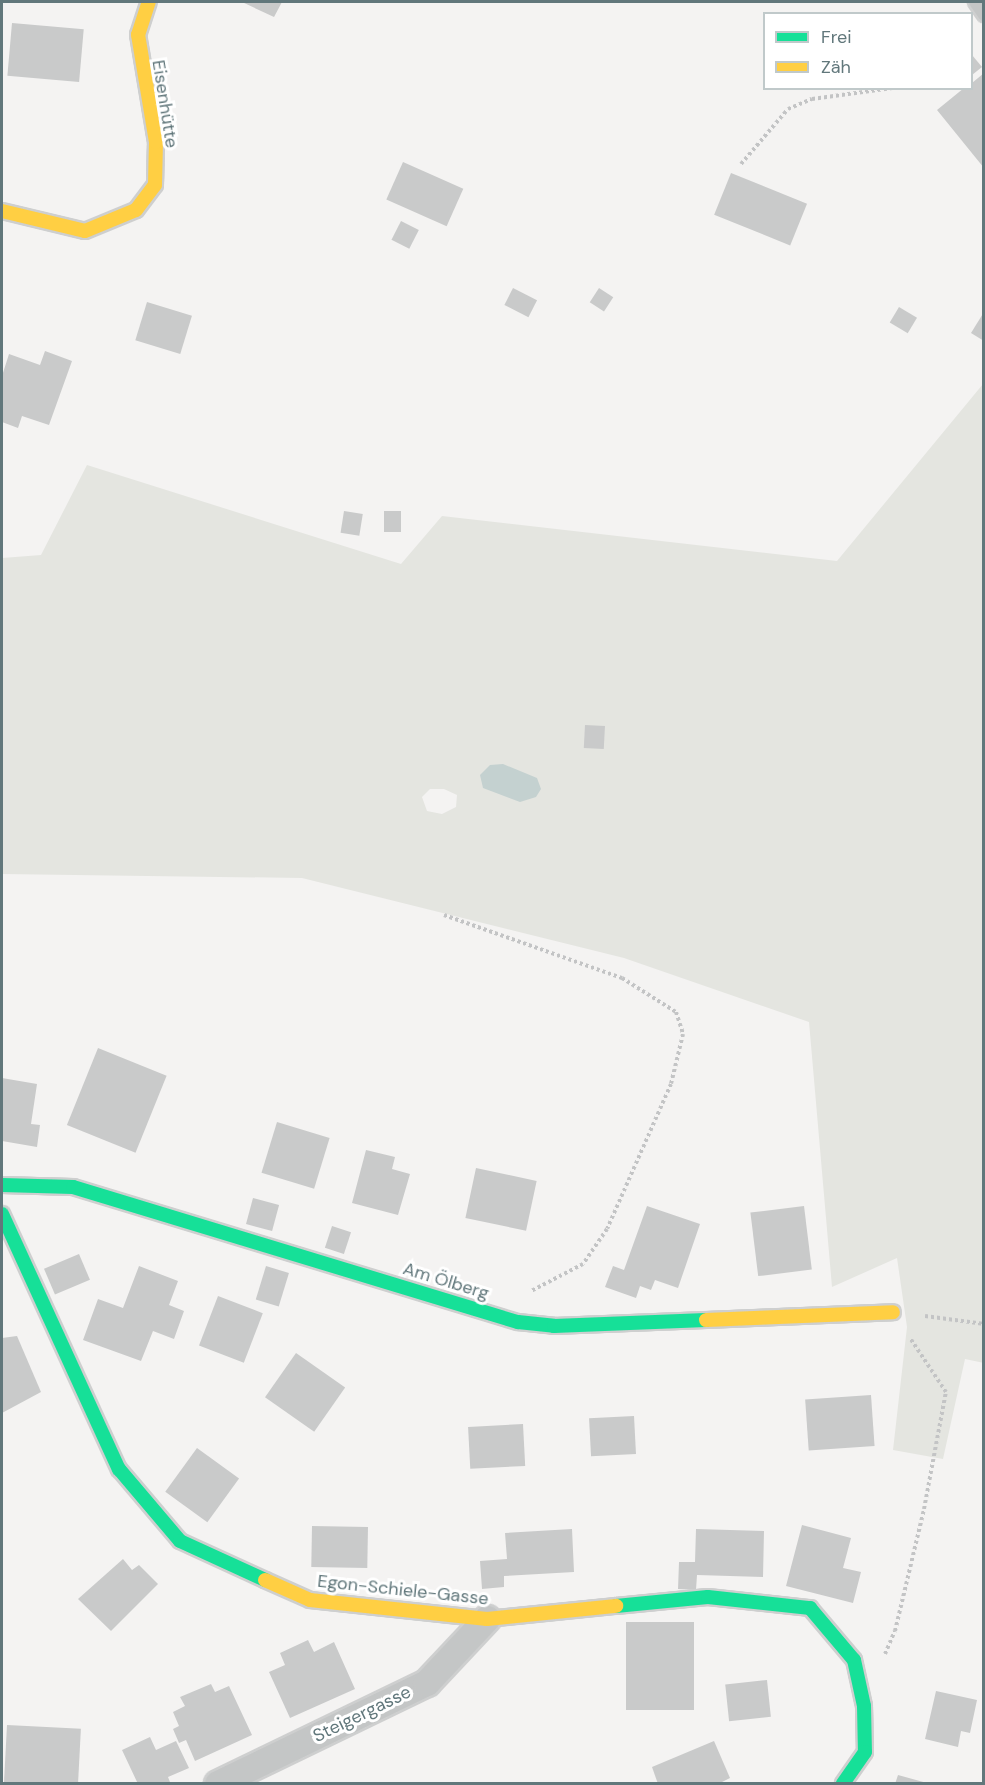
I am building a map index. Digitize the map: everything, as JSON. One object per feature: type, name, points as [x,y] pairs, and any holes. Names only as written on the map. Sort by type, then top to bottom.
[{"type":"street","name":"Eisenhütte","points":[[2,211],[85,231],[136,210],[155,185],[156,142],[138,35],[149,2]]},
{"type":"street","name":"Am Ölberg","points":[[2,1185],[73,1187],[518,1322],[554,1326],[893,1312]]},
{"type":"street","name":"Egon-Schiele-Gasse","points":[[2,1214],[119,1469],[180,1541],[310,1599],[487,1619],[708,1597],[810,1608],[854,1660],[864,1706],[864,1752],[843,1784]]},
{"type":"street","name":"Steigergasse","points":[[218,1784],[427,1683],[487,1619]]},
{"type":"lane","points":[[975,2],[984,15]]},
{"type":"path","points":[[741,165],[789,109],[812,99],[877,90]]},
{"type":"path","points":[[444,915],[622,978],[676,1012],[684,1034],[671,1084],[607,1229],[583,1264],[490,1313]]},
{"type":"path","points":[[893,1312],[984,1323]]},
{"type":"path","points":[[882,1663],[895,1631],[924,1509],[946,1392],[893,1312]]},
{"type":"shaded area","points":[[983,384],[984,1363],[965,1359],[943,1459],[893,1450],[907,1327],[897,1258],[832,1287],[809,1022],[624,958],[302,878],[2,874],[2,558],[41,555],[87,465],[401,564],[442,516],[837,561]],"holes":[[[430,789],[444,789],[457,795],[456,807],[442,814],[427,811],[422,797]]]},
{"type":"shaded area","points":[[503,764],[537,778],[541,789],[536,797],[520,802],[483,788],[480,775],[490,765]]},
{"type":"building","points":[[242,2],[282,2],[274,17]]},
{"type":"building","points":[[12,23],[84,29],[79,82],[7,76]]},
{"type":"building","points":[[973,56],[982,67],[973,74]]},
{"type":"building","points":[[984,73],[984,168],[937,110],[962,90],[973,90],[973,82]]},
{"type":"building","points":[[403,162],[463,189],[447,226],[386,199]]},
{"type":"building","points":[[731,173],[807,204],[790,245],[714,215]]},
{"type":"building","points":[[401,221],[419,230],[409,249],[391,240]]},
{"type":"building","points":[[513,288],[537,300],[528,317],[504,305]]},
{"type":"building","points":[[599,288],[613,297],[604,312],[590,302]]},
{"type":"building","points":[[147,302],[192,316],[180,354],[135,340]]},
{"type":"building","points":[[899,307],[917,318],[908,333],[890,322]]},
{"type":"building","points":[[984,312],[984,341],[971,333]]},
{"type":"building","points":[[45,351],[72,361],[49,425],[22,416],[18,428],[2,422],[2,376],[9,354],[40,365]]},
{"type":"building","points":[[344,511],[363,514],[359,536],[341,533]]},
{"type":"building","points":[[384,511],[401,511],[401,532],[384,532]]},
{"type":"building","points":[[585,725],[605,726],[604,749],[584,748]]},
{"type":"building","points":[[98,1048],[167,1076],[136,1153],[67,1125]]},
{"type":"building","points":[[2,1078],[37,1084],[31,1124],[40,1125],[37,1147],[2,1141]]},
{"type":"building","points":[[277,1122],[330,1138],[314,1189],[262,1173]]},
{"type":"building","points":[[366,1150],[395,1157],[392,1169],[410,1174],[398,1215],[352,1203]]},
{"type":"building","points":[[476,1168],[537,1181],[526,1231],[465,1218]]},
{"type":"building","points":[[253,1198],[279,1205],[272,1231],[246,1224]]},
{"type":"building","points":[[647,1206],[700,1224],[678,1288],[655,1280],[651,1290],[640,1286],[636,1298],[605,1287],[613,1266],[624,1270]]},
{"type":"building","points":[[804,1206],[812,1270],[758,1276],[750,1213]]},
{"type":"building","points":[[332,1226],[351,1232],[344,1254],[325,1248]]},
{"type":"building","points":[[79,1254],[90,1280],[55,1295],[44,1269]]},
{"type":"building","points":[[139,1266],[178,1281],[169,1305],[184,1311],[174,1339],[153,1331],[141,1361],[83,1340],[98,1299],[123,1308]]},
{"type":"building","points":[[266,1266],[289,1273],[279,1306],[256,1299]]},
{"type":"building","points":[[218,1296],[263,1313],[244,1363],[199,1345]]},
{"type":"building","points":[[17,1336],[41,1392],[2,1413],[2,1338]]},
{"type":"building","points":[[296,1353],[345,1387],[314,1432],[265,1397]]},
{"type":"building","points":[[871,1395],[875,1446],[809,1450],[805,1400]]},
{"type":"building","points":[[634,1416],[636,1454],[591,1456],[589,1418]]},
{"type":"building","points":[[523,1424],[525,1466],[470,1469],[468,1427]]},
{"type":"building","points":[[197,1448],[239,1479],[207,1522],[165,1492]]},
{"type":"building","points":[[802,1525],[851,1538],[843,1568],[861,1572],[853,1603],[786,1586]]},
{"type":"building","points":[[312,1526],[368,1527],[367,1568],[311,1567]]},
{"type":"building","points":[[572,1529],[574,1572],[504,1576],[504,1587],[482,1589],[480,1561],[507,1559],[505,1533]]},
{"type":"building","points":[[696,1529],[764,1531],[763,1577],[697,1575],[696,1590],[678,1589],[679,1562],[695,1562]]},
{"type":"building","points":[[123,1559],[132,1570],[139,1565],[158,1584],[111,1631],[78,1599]]},
{"type":"building","points":[[626,1622],[694,1622],[694,1710],[626,1710]]},
{"type":"building","points":[[308,1640],[314,1652],[334,1642],[355,1689],[290,1718],[269,1672],[285,1665],[280,1653]]},
{"type":"building","points":[[767,1680],[771,1717],[729,1721],[725,1684]]},
{"type":"building","points":[[211,1684],[215,1692],[229,1686],[252,1735],[195,1761],[186,1740],[179,1743],[173,1729],[179,1726],[173,1712],[185,1706],[180,1697]]},
{"type":"building","points":[[936,1691],[977,1700],[970,1733],[961,1731],[958,1747],[925,1739]]},
{"type":"building","points":[[7,1725],[81,1729],[78,1784],[4,1782]]},
{"type":"building","points":[[150,1737],[156,1750],[176,1741],[189,1768],[168,1777],[170,1782],[138,1784],[122,1750]]},
{"type":"building","points":[[714,1741],[730,1778],[718,1784],[658,1784],[652,1767]]},
{"type":"building","points":[[898,1775],[927,1783],[927,1784],[895,1784]]},
{"type":"traffic: fast","points":[[2,1185],[73,1187],[518,1322],[554,1326],[706,1320]]},
{"type":"traffic: fast","points":[[2,1214],[119,1469],[180,1541],[265,1580]]},
{"type":"traffic: fast","points":[[616,1606],[708,1597],[810,1608],[854,1660],[864,1706],[865,1752],[843,1784]]},
{"type":"traffic: slow","points":[[2,211],[85,231],[136,210],[155,185],[156,142],[138,35],[149,2]]},
{"type":"traffic: slow","points":[[706,1320],[893,1312]]},
{"type":"traffic: slow","points":[[265,1580],[310,1600],[487,1619],[616,1606]]}]
